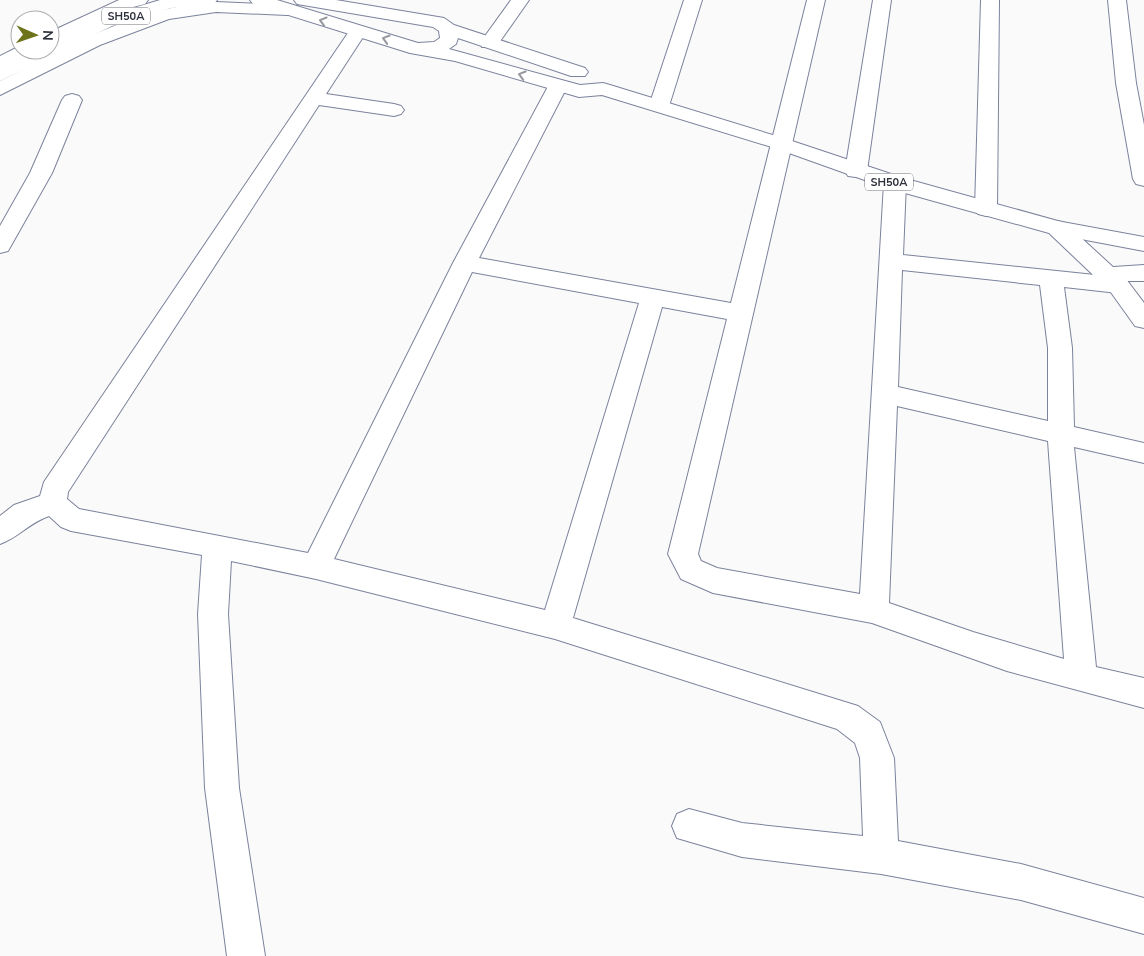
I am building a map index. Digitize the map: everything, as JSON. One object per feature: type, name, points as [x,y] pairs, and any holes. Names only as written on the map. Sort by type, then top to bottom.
[{"type":"street","points":[[60,35],[127,3],[139,0]]},
{"type":"street","name":"SH50A","points":[[60,45],[106,22],[169,3],[208,0]]},
{"type":"street","points":[[258,0],[267,0]]},
{"type":"street","points":[[258,0],[417,49],[457,56],[579,91],[603,89]]},
{"type":"street","points":[[303,0],[438,22],[448,29],[449,40],[439,47],[417,49]]},
{"type":"street","points":[[490,43],[520,0]]},
{"type":"street","points":[[659,106],[693,0]]},
{"type":"street","points":[[816,0],[683,554],[691,570],[713,580],[874,610],[923,630],[1081,678],[1144,693]]},
{"type":"street","points":[[856,171],[882,0]]},
{"type":"street","points":[[986,209],[990,0]]},
{"type":"street","points":[[1117,0],[1126,84],[1144,179]]},
{"type":"street","points":[[0,89],[115,31],[168,12],[195,8],[232,7],[287,10]]},
{"type":"street","name":"SH50A","points":[[448,29],[592,76],[603,89],[782,144],[895,183],[1057,228],[1112,279],[1144,320]]},
{"type":"street","points":[[53,503],[54,490],[358,31]]},
{"type":"street","name":"SH50A","points":[[0,75],[30,60]]},
{"type":"street","points":[[316,567],[465,263],[558,85]]},
{"type":"street","points":[[315,98],[394,110]]},
{"type":"street","points":[[0,246],[41,173],[72,100]]},
{"type":"street","points":[[874,610],[895,183]]},
{"type":"street","points":[[1057,228],[1144,244]]},
{"type":"street","points":[[891,261],[1051,278],[1112,279],[1144,273]]},
{"type":"street","points":[[465,263],[742,313]]},
{"type":"street","points":[[1051,278],[1060,348],[1061,434],[1081,678]]},
{"type":"street","points":[[555,626],[653,297]]},
{"type":"street","points":[[885,394],[1144,453]]},
{"type":"street","points":[[0,532],[24,512],[53,503]]},
{"type":"street","points":[[53,503],[71,519],[217,546],[316,567],[555,626],[847,717],[868,733],[876,758],[881,856]]},
{"type":"street","points":[[217,546],[212,614],[222,788],[246,956]]},
{"type":"street","points":[[689,826],[742,840],[881,856],[1021,882],[1144,916]]}]
